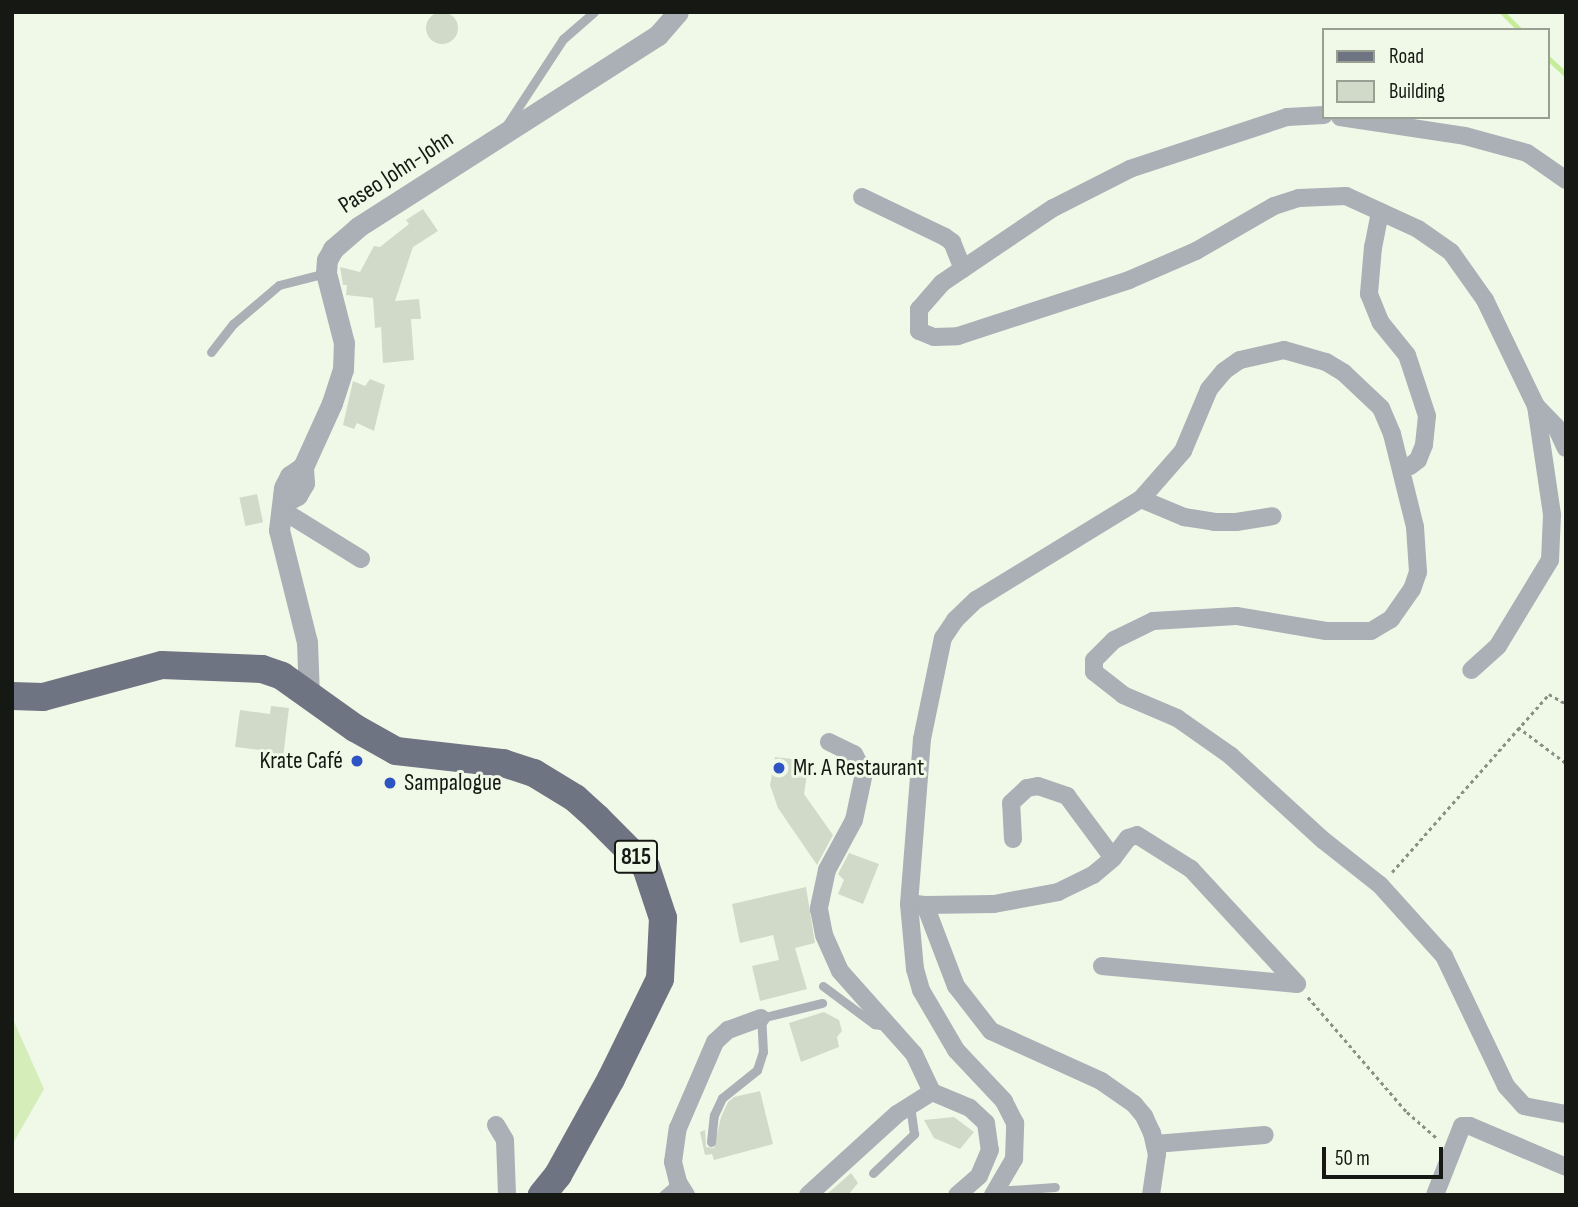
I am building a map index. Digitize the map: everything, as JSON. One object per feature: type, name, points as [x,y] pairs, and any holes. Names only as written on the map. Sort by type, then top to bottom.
[{"type":"main road","name":"815","points":[[12,696],[43,697],[162,665],[262,669],[282,676],[355,728],[396,751],[503,763],[534,773],[575,798],[646,867],[663,918],[660,979],[591,1115],[558,1175],[542,1195]]},
{"type":"street","name":"Paseo John-John","points":[[326,273],[327,260],[345,237],[500,134],[658,35],[678,12]]},
{"type":"street","points":[[1322,115],[1287,117],[1130,169],[1054,208],[942,283],[919,309],[919,331],[934,337],[958,336],[1129,280],[1196,251],[1274,206],[1298,198],[1346,196],[1418,229],[1451,252],[1485,300],[1536,406],[1552,515],[1550,559],[1498,646],[1471,670]]},
{"type":"street","points":[[1353,119],[1465,136],[1527,153],[1566,180]]},
{"type":"street","points":[[862,197],[945,237],[952,242],[963,269]]},
{"type":"street","points":[[1380,212],[1373,247],[1369,294],[1381,323],[1407,355],[1426,416],[1424,445],[1418,460],[1410,466],[1401,466]]},
{"type":"street","points":[[309,696],[307,642],[279,530],[283,506],[297,495],[304,483],[303,467],[338,387],[345,354],[326,273]]},
{"type":"street","points":[[995,1193],[1014,1159],[1015,1123],[1004,1101],[956,1050],[921,990],[915,969],[922,739],[943,638],[976,600],[1141,499],[1184,451],[1209,389],[1224,371],[1240,360],[1284,350],[1326,362],[1360,386],[1381,408],[1401,466],[1415,527],[1418,572],[1412,589],[1391,619],[1371,631],[1326,631],[1236,616],[1153,621],[1114,640],[1094,660],[1094,672],[1123,695],[1177,718],[1231,756],[1323,840],[1380,885],[1444,956],[1506,1086],[1524,1106],[1566,1114]]},
{"type":"street","points":[[1536,406],[1556,426],[1566,448]]},
{"type":"street","points":[[1141,499],[1184,517],[1214,522],[1236,522],[1273,516]]},
{"type":"street","points":[[283,506],[360,559]]},
{"type":"street","points":[[828,742],[854,754],[864,774],[854,820],[827,870],[819,909],[824,935],[840,971],[914,1054],[932,1092],[970,1108],[986,1123],[990,1150],[979,1176],[957,1195]]},
{"type":"street","points":[[1013,839],[1011,803],[1027,788],[1038,786],[1067,796],[1113,858]]},
{"type":"street","points":[[917,904],[994,904],[1058,892],[1093,875],[1113,858],[1131,835],[1146,838],[1191,869],[1297,984]]},
{"type":"street","points":[[917,904],[957,986],[991,1031],[1101,1081],[1134,1104],[1148,1125],[1157,1154],[1151,1195]]},
{"type":"street","points":[[1102,966],[1297,984]]},
{"type":"street","points":[[682,1188],[673,1162],[678,1128],[715,1042],[729,1030],[761,1018]]},
{"type":"street","points":[[808,1195],[910,1105],[932,1092]]},
{"type":"street","points":[[496,1125],[505,1140],[508,1195]]},
{"type":"street","points":[[1435,1195],[1462,1126],[1466,1125],[1566,1167]]},
{"type":"street","points":[[1155,1144],[1265,1135]]},
{"type":"lane","points":[[500,134],[563,39],[594,12]]},
{"type":"lane","points":[[211,352],[233,324],[279,285],[326,273]]},
{"type":"lane","points":[[823,986],[874,1024],[890,1027]]},
{"type":"lane","points":[[711,1142],[713,1115],[722,1098],[757,1070],[763,1052],[761,1018],[822,1003]]},
{"type":"lane","points":[[873,1173],[914,1134],[910,1105]]},
{"type":"lane","points":[[995,1193],[1055,1187]]},
{"type":"lane","points":[[663,1195],[682,1188]]},
{"type":"path","points":[[1380,885],[1549,694],[1566,704]]},
{"type":"path","points":[[1518,727],[1566,763]]},
{"type":"path","points":[[1297,984],[1407,1112],[1452,1150]]},
{"type":"green space","points":[[12,1017],[44,1089],[12,1145]]},
{"type":"building","points":[[442,12],[453,17],[458,28],[453,39],[442,44],[431,39],[426,28],[431,17]]},
{"type":"building","points":[[423,209],[438,231],[413,247],[395,301],[419,299],[421,319],[411,319],[414,360],[383,363],[381,327],[375,328],[373,298],[346,295],[347,285],[343,285],[340,267],[360,272],[374,246],[380,247],[409,224],[406,220]]},
{"type":"building","points":[[370,379],[385,385],[374,431],[357,423],[354,429],[343,425],[353,381],[365,386]]},
{"type":"building","points":[[257,494],[263,522],[245,526],[239,498]]},
{"type":"building","points":[[271,706],[289,708],[283,758],[259,755],[260,750],[235,747],[240,710],[270,714]]},
{"type":"building","points":[[775,757],[809,761],[804,794],[833,835],[817,865],[778,808],[770,785]]},
{"type":"building","points":[[849,853],[879,864],[863,904],[838,894],[844,880],[838,874]]},
{"type":"building","points":[[806,887],[815,943],[795,948],[807,989],[760,1001],[752,966],[779,960],[773,935],[740,943],[732,904]]},
{"type":"building","points":[[824,1012],[839,1020],[842,1031],[837,1037],[839,1047],[801,1062],[789,1023]]},
{"type":"building","points":[[760,1091],[773,1144],[714,1160],[712,1154],[705,1155],[700,1132],[705,1130],[706,1147],[714,1148],[721,1117],[728,1102],[734,1097]]},
{"type":"building","points":[[954,1117],[974,1132],[960,1149],[934,1138],[924,1120]]},
{"type":"building","points":[[851,1173],[858,1183],[848,1195],[826,1195]]},
{"type":"waterway","points":[[1502,12],[1518,28]]},
{"type":"waterway","points":[[1550,60],[1566,75]]},
{"type":"place","name":"Krate Café","points":[[357,761]]},
{"type":"place","name":"Mr. A Restaurant","points":[[779,768]]},
{"type":"place","name":"Sampalogue","points":[[390,783]]}]
